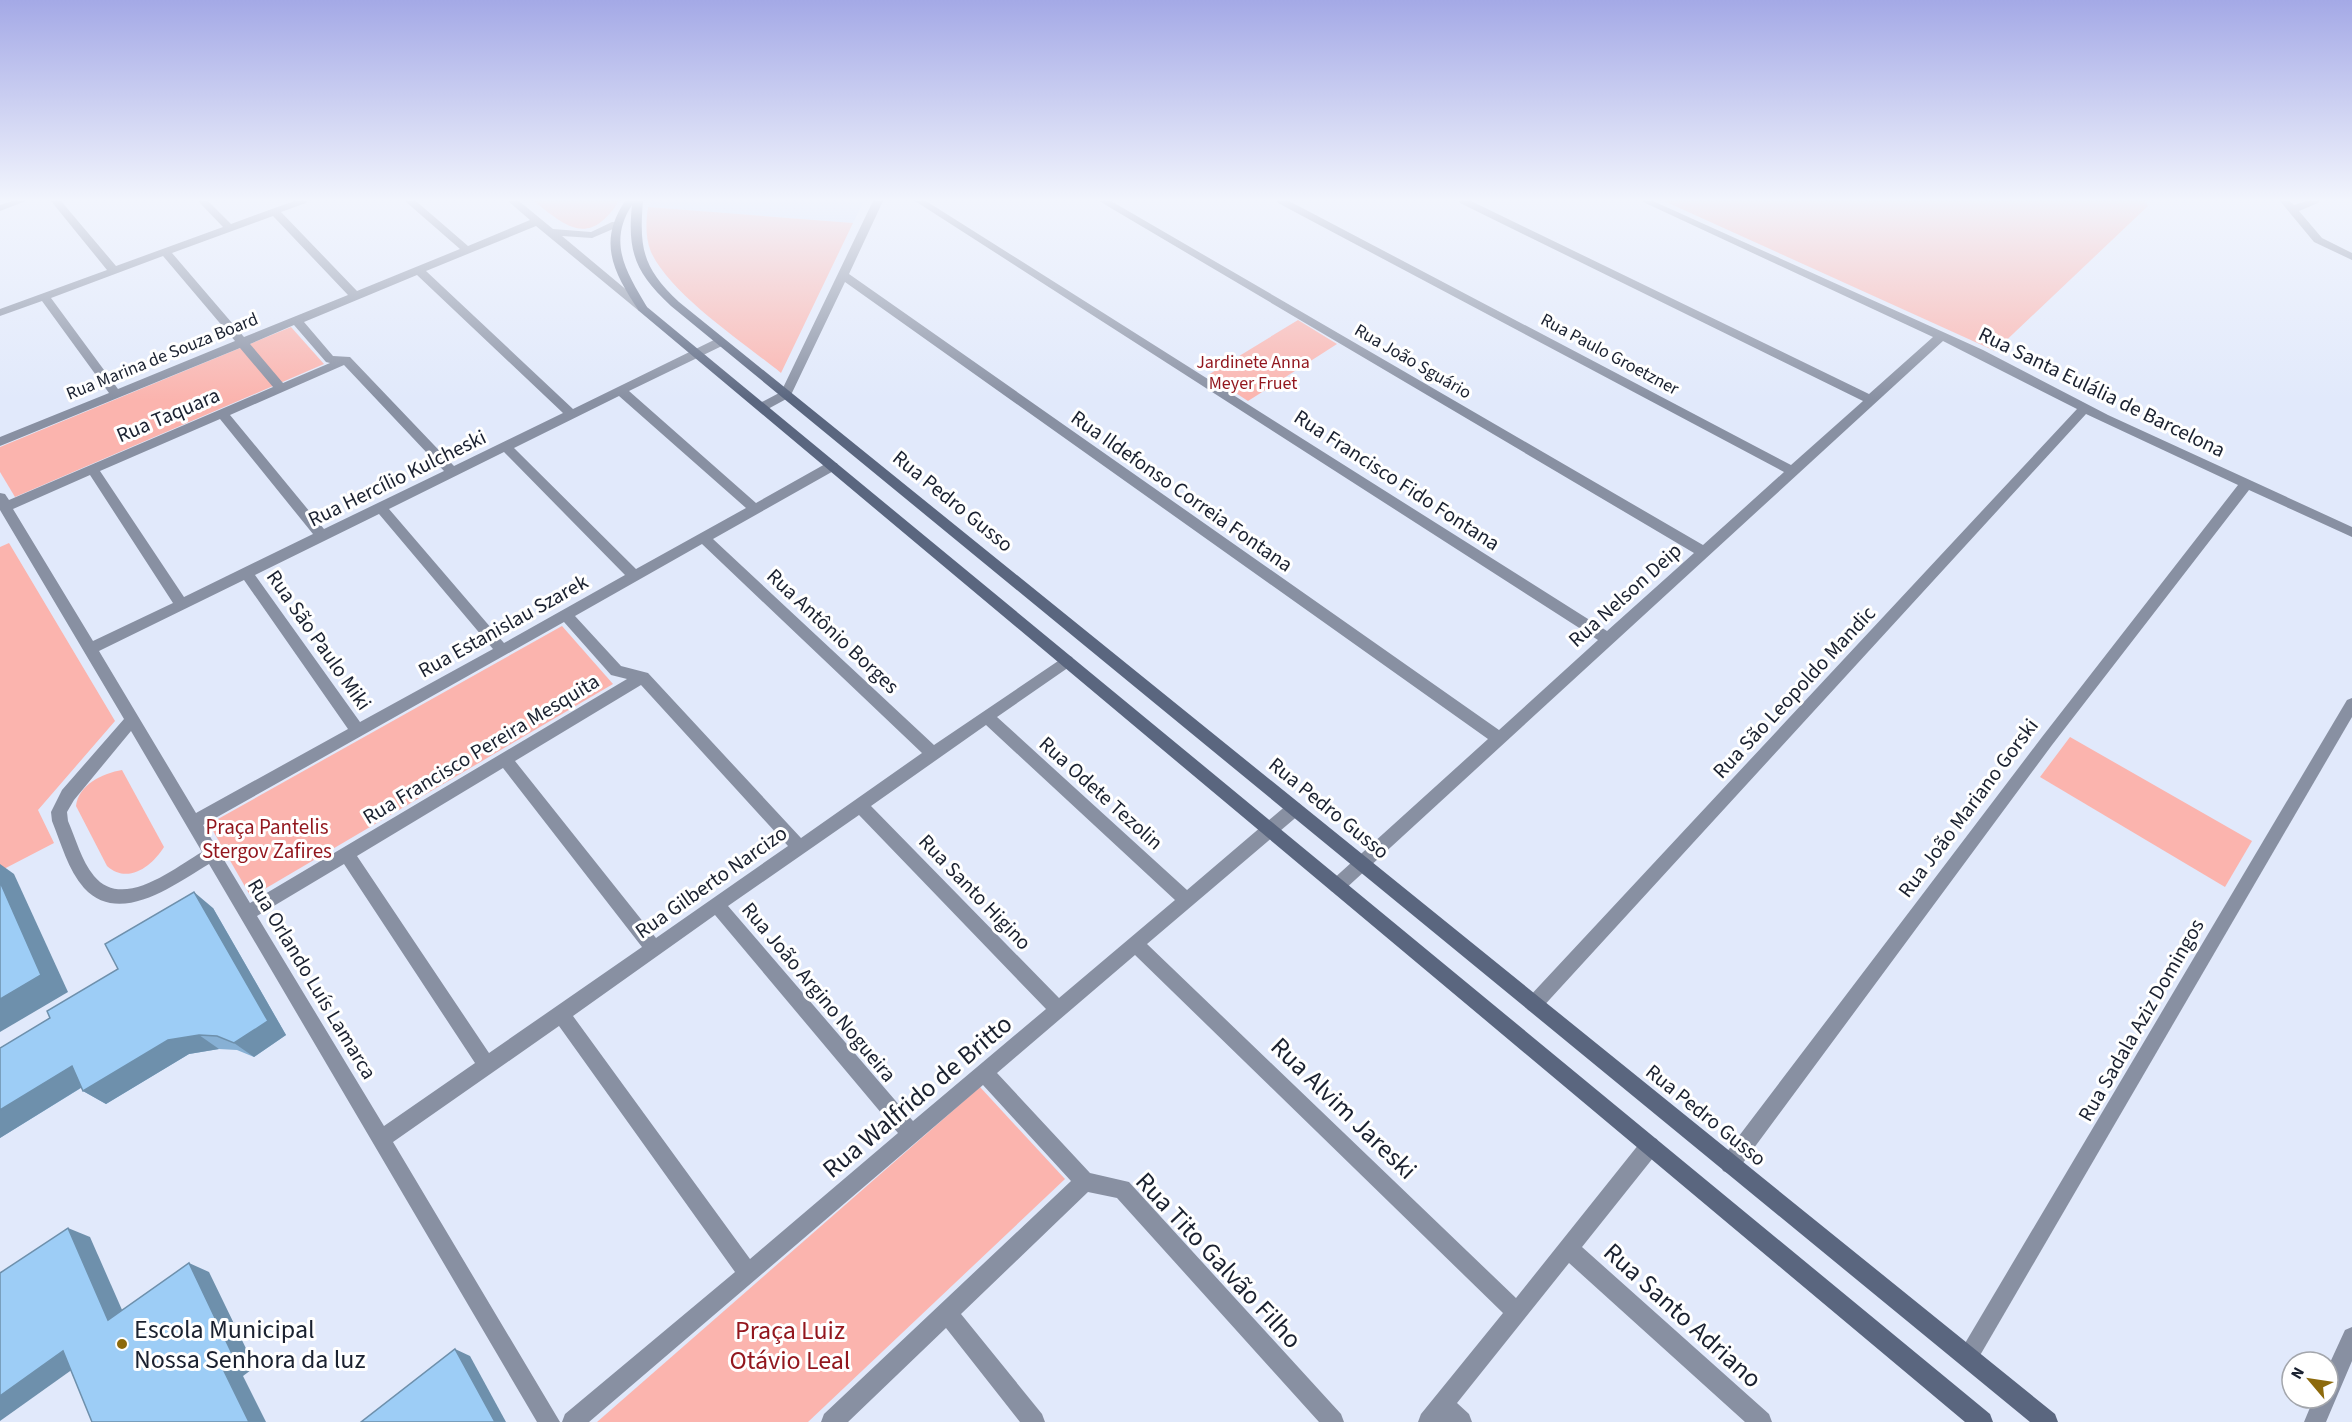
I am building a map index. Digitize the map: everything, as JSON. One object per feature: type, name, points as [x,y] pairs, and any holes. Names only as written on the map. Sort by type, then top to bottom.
[{"type":"main road","points":[[620,267],[643,309],[1982,1422]]},
{"type":"main road","name":"Rua Pedro Gusso","points":[[643,267],[661,292],[720,342],[2047,1422]]},
{"type":"street","points":[[111,267],[114,271]]},
{"type":"street","points":[[0,313],[124,267]]},
{"type":"street","points":[[178,267],[281,388]]},
{"type":"street","points":[[328,267],[355,296]]},
{"type":"street","name":"Rua Marina de Souza Board","points":[[0,442],[425,267]]},
{"type":"street","points":[[593,267],[643,309]]},
{"type":"street","points":[[762,407],[786,394],[847,267]]},
{"type":"street","name":"Rua Francisco Fido Fontana","points":[[1024,267],[1608,639]]},
{"type":"street","name":"Rua João Sguário","points":[[1217,267],[1704,552]]},
{"type":"street","name":"Rua Paulo Groetzner","points":[[1407,267],[1792,471]]},
{"type":"street","points":[[1600,267],[1871,400]]},
{"type":"street","name":"Rua Santa Eulália de Barcelona","points":[[1791,267],[1941,336],[2085,408],[2352,532]]},
{"type":"street","points":[[419,270],[571,414]]},
{"type":"street","name":"Rua Ildefonso Correia Fontana","points":[[843,275],[1499,738]]},
{"type":"street","points":[[44,297],[116,394]]},
{"type":"street","points":[[296,320],[330,359],[346,360],[452,472]]},
{"type":"street","name":"Rua Nelson Deip","points":[[1337,886],[1941,336]]},
{"type":"street","name":"Rua Hercílio Kulcheski","points":[[90,649],[720,342]]},
{"type":"street","name":"Rua Taquara","points":[[3,502],[92,469],[346,360]]},
{"type":"street","points":[[620,390],[755,509]]},
{"type":"street","name":"Rua São Leopoldo Mandic","points":[[1534,1004],[2085,408]]},
{"type":"street","points":[[222,413],[322,536]]},
{"type":"street","points":[[505,446],[634,576]]},
{"type":"street","name":"Rua Estanislau Szarek","points":[[193,823],[832,466]]},
{"type":"street","points":[[92,469],[181,604]]},
{"type":"street","name":"Rua João Mariano Gorski","points":[[1730,1164],[2047,741],[2247,483]]},
{"type":"street","name":"Rua Orlando Luís Lamarca","points":[[3,502],[549,1422]]},
{"type":"street","points":[[380,507],[502,650]]},
{"type":"street","name":"Rua Antônio Borges","points":[[704,538],[933,754]]},
{"type":"street","name":"Rua São Paulo Miki","points":[[246,573],[358,731]]},
{"type":"street","points":[[566,615],[616,671],[643,677],[799,848]]},
{"type":"street","name":"Rua Gilberto Narcizo","points":[[381,1139],[1067,661]]},
{"type":"street","name":"Rua Francisco Pereira Mesquita","points":[[247,913],[643,677]]},
{"type":"street","name":"Rua Sadala Aziz Domingos","points":[[1968,1358],[2352,704]]},
{"type":"street","name":"Rua Odete Tezolin","points":[[987,717],[1187,900]]},
{"type":"street","points":[[132,720],[68,795],[59,812],[64,831],[89,882],[99,892],[112,898],[128,898],[147,891],[212,854]]},
{"type":"street","points":[[505,759],[654,949]]},
{"type":"street","name":"Rua Santo Higino","points":[[860,805],[1058,1009]]},
{"type":"street","name":"Rua Walfrido de Britto","points":[[573,1422],[1294,809]]},
{"type":"street","points":[[346,854],[487,1065]]},
{"type":"street","name":"Rua João Argino Nogueira","points":[[717,905],[911,1134]]},
{"type":"street","name":"Rua Alvim Jareski","points":[[1135,944],[1516,1312]]},
{"type":"street","points":[[561,1014],[748,1273]]},
{"type":"street","points":[[832,1422],[1085,1182],[984,1072]]},
{"type":"street","points":[[1428,1422],[1650,1146]]},
{"type":"street","name":"Rua Tito Galvão Filho","points":[[1085,1182],[1122,1189],[1333,1422]]},
{"type":"street","name":"Rua Santo Adriano","points":[[1568,1248],[1761,1422]]},
{"type":"street","points":[[947,1313],[1034,1422]]},
{"type":"street","points":[[2340,1364],[2352,1337]]},
{"type":"street","points":[[1443,1404],[1461,1422]]},
{"type":"green space","points":[[832,267],[781,373],[709,317],[674,285],[661,268]]},
{"type":"green space","points":[[1810,267],[2083,267],[1995,351]]},
{"type":"green space","name":"Jardinete Anna Meyer Fruet","points":[[1298,320],[1337,344],[1248,401],[1208,375]]},
{"type":"green space","points":[[291,327],[324,364],[15,497],[0,472],[0,447]]},
{"type":"green space","points":[[9,543],[115,721],[38,810],[54,843],[0,871],[0,547]]},
{"type":"green space","name":"Praça Pantelis Stergov Zafires","points":[[562,626],[613,684],[251,897],[209,824]]},
{"type":"green space","points":[[2070,737],[2252,841],[2225,887],[2040,777]]},
{"type":"green space","points":[[122,770],[164,847],[153,861],[139,871],[123,874],[107,866],[76,806],[86,786],[100,777]]},
{"type":"green space","name":"Praça Luiz Otávio Leal","points":[[980,1087],[1065,1179],[808,1422],[597,1422]]},
{"type":"building","points":[[0,882],[41,975],[0,999]]},
{"type":"building","points":[[194,892],[268,1021],[234,1043],[217,1036],[199,1035],[168,1040],[83,1091],[72,1066],[0,1110],[0,1048],[50,1018],[47,1011],[118,969],[105,944]]},
{"type":"building","name":"Escola Municipal Nossa Senhora da luz","points":[[68,1228],[108,1320],[189,1263],[235,1360],[223,1369],[249,1422],[92,1422],[63,1351],[0,1396],[0,1273]]},
{"type":"building","name":"Escola Municipal Nossa Senhora da luz","points":[[455,1349],[495,1422],[361,1422]]},
{"type":"place","name":"Escola Municipal Nossa Senhora da luz","points":[[122,1344]]}]
